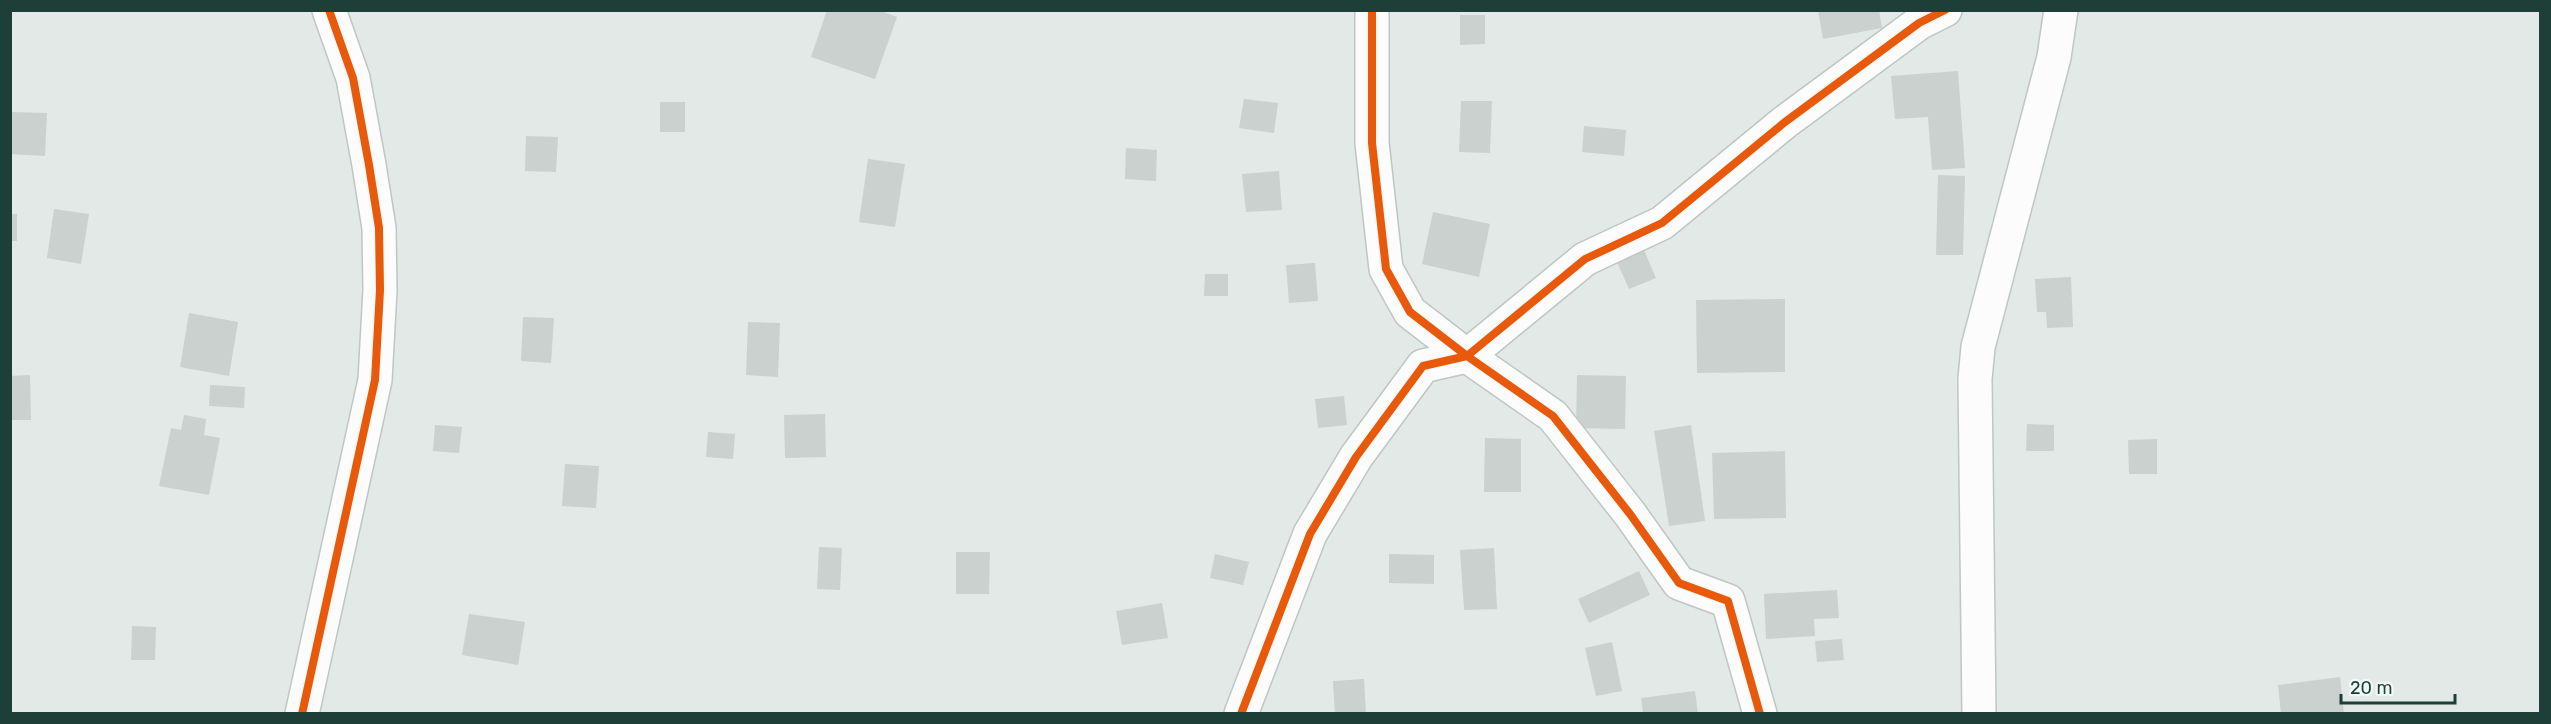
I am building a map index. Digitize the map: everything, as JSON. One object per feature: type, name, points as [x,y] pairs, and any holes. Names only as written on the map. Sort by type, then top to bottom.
[{"type":"street","points":[[302,714],[375,380],[380,290],[380,228],[363,132],[353,78],[329,10]]},
{"type":"street","points":[[1372,10],[1372,143],[1386,269],[1410,312],[1467,356],[1553,416],[1630,514],[1679,583],[1728,601],[1760,714]]},
{"type":"street","points":[[1241,714],[1310,534],[1356,457],[1423,366],[1467,356],[1585,259],[1662,223],[1785,122],[1919,23],[1945,10]]},
{"type":"street","points":[[1979,714],[1975,379],[1978,347],[2054,57],[2061,10]]},
{"type":"building","points":[[827,10],[878,10],[897,17],[875,79],[811,57]]},
{"type":"building","points":[[1818,10],[1879,10],[1882,28],[1823,39]]},
{"type":"building","points":[[1460,15],[1485,15],[1485,44],[1460,45]]},
{"type":"building","points":[[1958,71],[1965,168],[1932,170],[1928,117],[1895,119],[1891,76]]},
{"type":"building","points":[[1244,99],[1278,103],[1274,133],[1239,128]]},
{"type":"building","points":[[1461,101],[1492,101],[1490,153],[1459,152]]},
{"type":"building","points":[[660,102],[685,102],[685,132],[660,132]]},
{"type":"building","points":[[10,112],[47,113],[45,156],[10,154]]},
{"type":"building","points":[[1584,126],[1626,130],[1624,156],[1582,152]]},
{"type":"building","points":[[526,136],[558,137],[556,172],[525,171]]},
{"type":"building","points":[[1126,148],[1157,150],[1156,181],[1125,179]]},
{"type":"building","points":[[868,159],[905,164],[895,227],[859,222]]},
{"type":"building","points":[[1279,171],[1282,210],[1246,212],[1242,174]]},
{"type":"building","points":[[1938,175],[1965,176],[1963,255],[1936,255]]},
{"type":"building","points":[[54,209],[89,214],[81,264],[47,258]]},
{"type":"building","points":[[1433,212],[1490,224],[1479,277],[1422,264]]},
{"type":"building","points":[[10,214],[17,214],[17,241],[10,241]]},
{"type":"building","points":[[1644,250],[1656,278],[1629,289],[1617,262]]},
{"type":"building","points":[[1315,263],[1318,301],[1289,303],[1286,265]]},
{"type":"building","points":[[1205,274],[1228,274],[1228,296],[1204,296]]},
{"type":"building","points":[[2071,277],[2073,327],[2047,328],[2046,312],[2037,312],[2035,279]]},
{"type":"building","points":[[1785,299],[1785,372],[1697,373],[1696,300]]},
{"type":"building","points":[[189,313],[238,322],[229,376],[180,367]]},
{"type":"building","points":[[523,317],[554,318],[551,363],[521,361]]},
{"type":"building","points":[[748,322],[780,323],[778,377],[746,375]]},
{"type":"building","points":[[30,375],[31,420],[10,420],[10,376]]},
{"type":"building","points":[[1577,375],[1626,376],[1625,429],[1576,428]]},
{"type":"building","points":[[210,385],[245,387],[244,408],[209,406]]},
{"type":"building","points":[[1344,396],[1347,425],[1318,428],[1315,399]]},
{"type":"building","points":[[825,414],[826,457],[785,458],[784,415]]},
{"type":"building","points":[[184,415],[206,419],[204,435],[220,438],[209,495],[159,486],[171,428],[181,430]]},
{"type":"building","points":[[2027,424],[2054,425],[2054,451],[2026,451]]},
{"type":"building","points":[[435,425],[462,427],[459,453],[433,451]]},
{"type":"building","points":[[1691,425],[1705,521],[1669,526],[1654,431]]},
{"type":"building","points":[[708,432],[735,434],[733,459],[706,457]]},
{"type":"building","points":[[1485,438],[1521,439],[1521,492],[1484,492]]},
{"type":"building","points":[[2157,439],[2157,474],[2129,474],[2128,440]]},
{"type":"building","points":[[1785,451],[1786,518],[1714,519],[1712,453]]},
{"type":"building","points":[[565,464],[599,466],[596,508],[562,506]]},
{"type":"building","points":[[819,547],[842,548],[840,590],[817,589]]},
{"type":"building","points":[[1494,548],[1497,609],[1464,610],[1460,550]]},
{"type":"building","points":[[956,552],[990,552],[989,594],[956,594]]},
{"type":"building","points":[[1215,554],[1249,562],[1243,585],[1210,578]]},
{"type":"building","points":[[1389,554],[1434,555],[1434,584],[1389,583]]},
{"type":"building","points":[[1639,571],[1650,595],[1589,623],[1578,599]]},
{"type":"building","points":[[1837,590],[1839,618],[1814,619],[1815,636],[1766,639],[1764,594]]},
{"type":"building","points":[[1162,603],[1168,638],[1122,645],[1116,611]]},
{"type":"building","points":[[469,614],[525,622],[518,665],[462,655]]},
{"type":"building","points":[[132,626],[156,627],[155,660],[131,660]]},
{"type":"building","points":[[1842,639],[1844,660],[1817,662],[1815,641]]},
{"type":"building","points":[[1612,642],[1622,691],[1596,696],[1585,648]]},
{"type":"building","points":[[2340,677],[2344,714],[2281,714],[2278,685]]},
{"type":"building","points":[[1364,679],[1366,714],[1335,714],[1333,681]]},
{"type":"building","points":[[1695,691],[1698,714],[1643,714],[1641,698]]},
{"type":"cycle path","points":[[302,714],[375,380],[380,290],[379,228],[369,165],[353,78],[329,10]]},
{"type":"cycle path","points":[[1372,10],[1372,143],[1386,269],[1410,312],[1467,356],[1553,416],[1630,514],[1679,583],[1728,601],[1760,714]]},
{"type":"cycle path","points":[[1241,714],[1310,534],[1356,457],[1423,366],[1467,356],[1585,259],[1662,223],[1785,122],[1919,23],[1945,10]]}]
